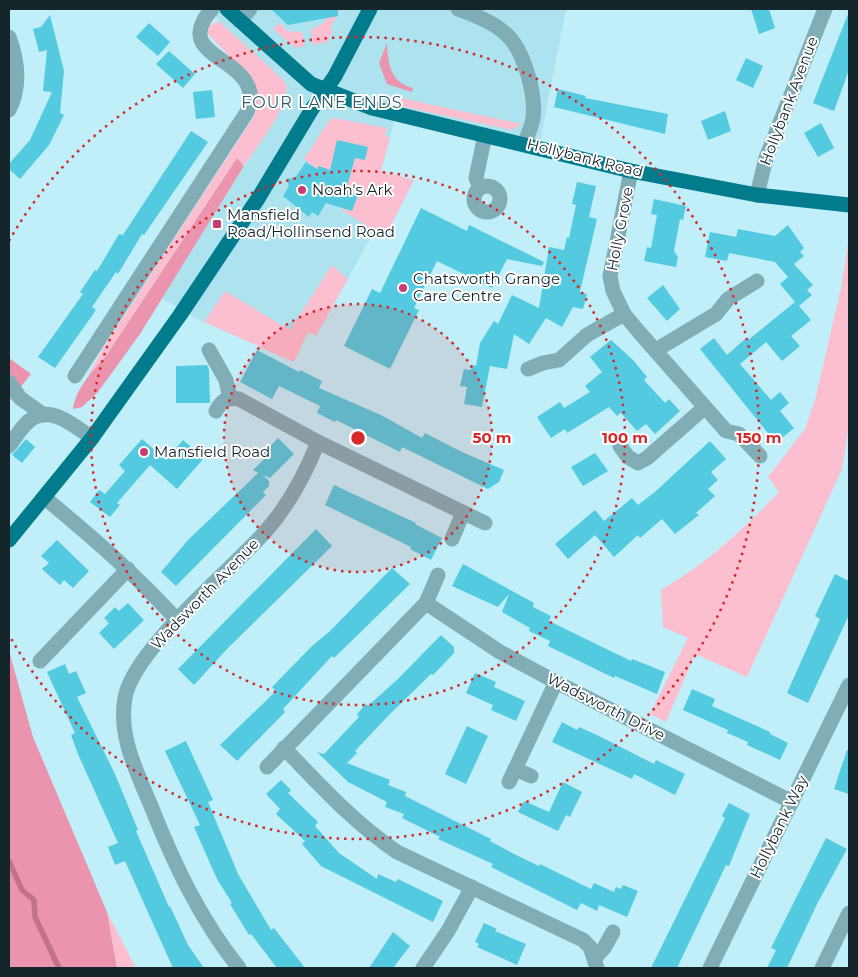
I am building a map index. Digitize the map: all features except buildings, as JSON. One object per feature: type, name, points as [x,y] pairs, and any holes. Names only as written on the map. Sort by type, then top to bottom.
[{"type":"main road","name":"Hollybank Road","points":[[227,9],[245,15],[304,78],[326,91],[396,115],[525,144],[631,171],[757,195],[849,205]]},
{"type":"main road","points":[[9,540],[92,438],[210,271],[326,91],[370,9]]},
{"type":"street","points":[[75,376],[247,112],[251,100],[246,81],[206,48],[201,40],[199,30],[202,21],[212,9]]},
{"type":"street","points":[[458,9],[493,24],[508,36],[524,62],[532,91],[533,118],[525,144]]},
{"type":"street","name":"Hollybank Avenue","points":[[757,195],[766,158],[825,9]]},
{"type":"street","points":[[9,37],[18,76],[15,99],[9,110]]},
{"type":"street","points":[[480,188],[477,174],[485,135]]},
{"type":"street","name":"Holly Grove","points":[[631,171],[610,276],[613,291],[624,314],[704,408],[726,432],[739,434],[760,456]]},
{"type":"street","points":[[656,350],[716,314],[728,299],[757,281]]},
{"type":"street","points":[[528,369],[543,363],[559,360],[587,335],[624,314]]},
{"type":"street","points":[[208,350],[217,362],[230,398]]},
{"type":"street","points":[[9,382],[20,398],[44,415]]},
{"type":"street","points":[[216,411],[221,402],[230,398],[239,399],[318,442],[485,523]]},
{"type":"street","points":[[620,446],[628,457],[638,463],[653,453],[704,408]]},
{"type":"street","points":[[9,446],[29,421],[36,416],[44,415],[65,420],[92,438]]},
{"type":"street","name":"Wadsworth Avenue","points":[[239,968],[199,912],[162,834],[129,752],[125,733],[124,697],[140,664],[177,620],[265,532],[286,506],[305,475],[318,442]]},
{"type":"street","points":[[45,498],[128,569],[160,600],[177,620]]},
{"type":"street","points":[[452,539],[463,513]]},
{"type":"street","points":[[40,661],[128,569]]},
{"type":"street","points":[[267,767],[426,603],[438,574]]},
{"type":"street","name":"Wadsworth Drive","points":[[426,603],[500,652],[792,802]]},
{"type":"street","points":[[531,776],[512,776],[556,682]]},
{"type":"street","name":"Hollybank Way","points":[[710,968],[849,685]]},
{"type":"street","points":[[284,748],[331,797],[374,836],[397,852],[583,940],[590,947],[596,963]]},
{"type":"street","points":[[423,968],[448,931],[472,887]]},
{"type":"street","points":[[822,968],[849,913]]},
{"type":"street","points":[[596,963],[613,932]]},
{"type":"shaded area","points":[[210,9],[566,9],[539,147],[396,115],[381,171],[414,180],[385,237],[375,230],[316,336],[308,332],[294,362],[195,318],[162,298],[277,114],[284,100],[287,85],[219,21]]},
{"type":"shaded area","points":[[330,9],[340,9],[330,29],[333,30],[327,42],[313,45],[311,30],[325,22]]},
{"type":"shaded area","points":[[219,21],[287,85],[282,107],[244,166],[237,158],[106,356],[87,378],[103,348],[254,116],[258,98],[253,80],[207,33],[209,26]]},
{"type":"shaded area","points":[[280,23],[287,31],[302,32],[305,46],[296,48],[273,29]]},
{"type":"shaded area","points":[[387,43],[388,58],[395,77],[405,85],[413,88],[412,92],[387,84],[379,63]]},
{"type":"shaded area","points":[[387,95],[522,124],[512,130],[386,103]]},
{"type":"shaded area","points":[[334,118],[387,128],[385,136],[390,137],[381,171],[414,180],[385,237],[343,211],[343,208],[352,211],[358,195],[346,190],[353,165],[335,159],[330,170],[319,166],[317,169],[304,159],[330,119]]},
{"type":"shaded area","points":[[237,158],[244,166],[140,334],[98,392],[82,407],[73,409],[77,394],[85,381],[106,356]]},
{"type":"shaded area","points":[[849,238],[849,426],[842,469],[747,677],[695,654],[666,722],[650,714],[688,638],[663,627],[661,590],[709,558],[752,520],[779,492],[768,477],[805,429],[815,400],[841,288]]},
{"type":"shaded area","points":[[332,265],[348,279],[316,336],[308,332],[294,362],[204,322],[225,291],[290,330]]},
{"type":"shaded area","points":[[9,358],[31,374],[9,402]]},
{"type":"shaded area","points":[[9,651],[33,737],[107,912],[117,968],[9,968]]},
{"type":"shaded area","points":[[107,912],[136,968],[117,968]]},
{"type":"waterway","points":[[9,861],[22,890],[34,900],[35,917],[59,968]]},
{"type":"place","name":"Noah's Ark","points":[[302,190]]},
{"type":"place","name":"Mansfield Road/Hollinsend Road","points":[[217,224]]},
{"type":"place","name":"Chatsworth Grange Care Centre","points":[[403,288]]},
{"type":"place","name":"Mansfield Road","points":[[144,452]]},
{"type":"district","name":"FOUR LANE ENDS","points":[[322,102]]}]
